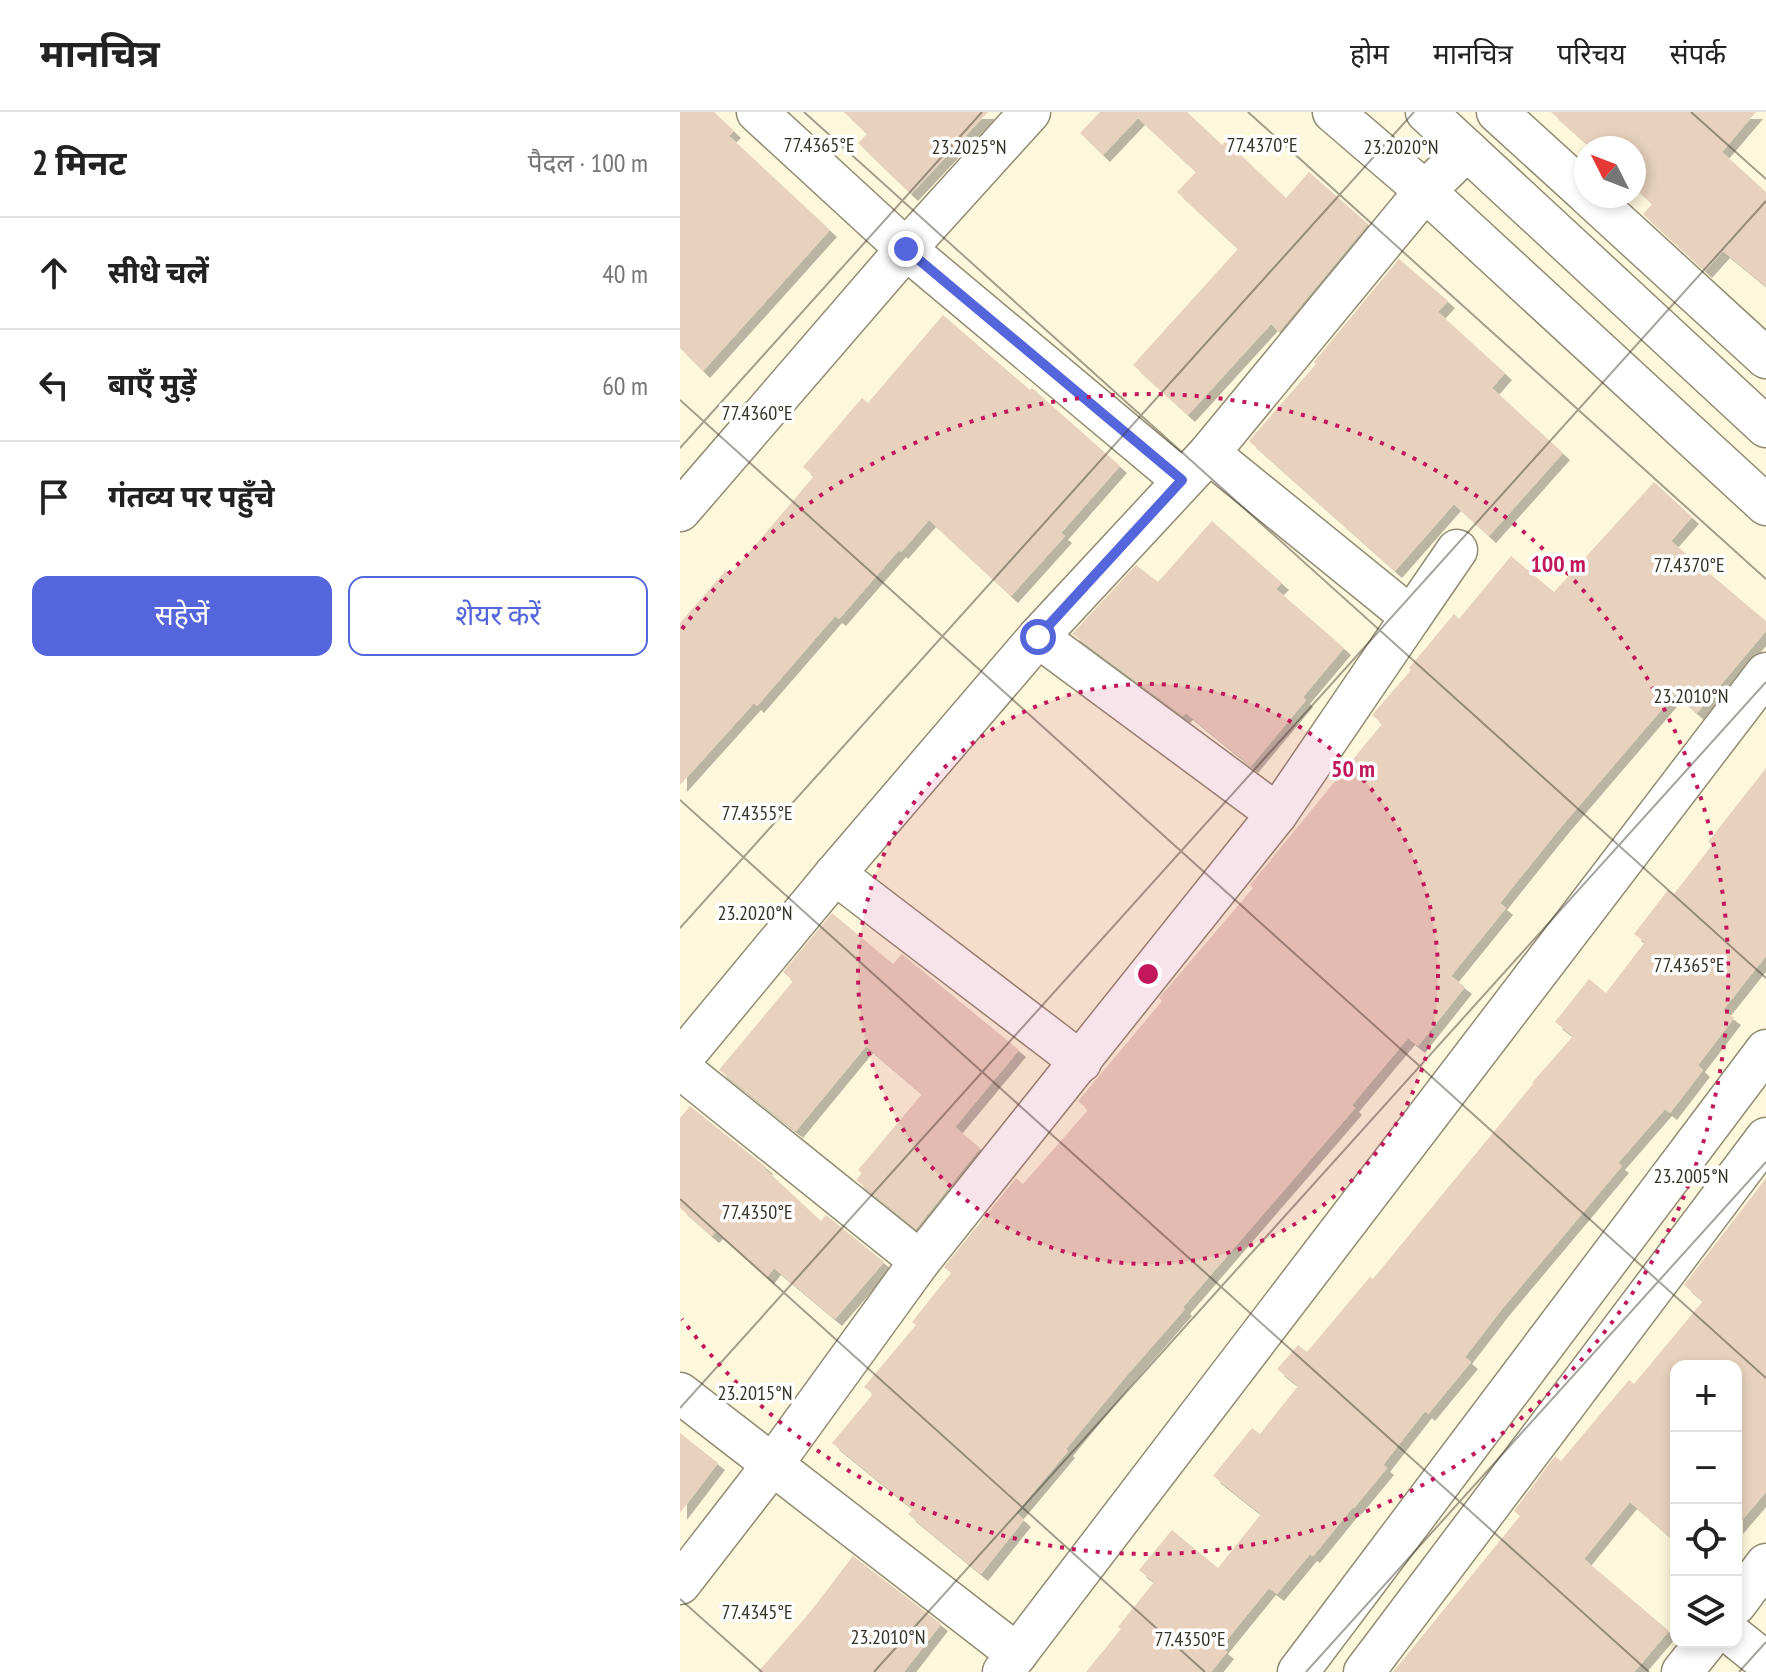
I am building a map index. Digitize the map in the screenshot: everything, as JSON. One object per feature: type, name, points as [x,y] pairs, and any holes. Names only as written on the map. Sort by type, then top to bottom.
[{"type":"street","points":[[757,112],[906,249],[1196,467],[1411,617]]},
{"type":"street","points":[[680,511],[906,249],[1030,112]]},
{"type":"street","points":[[1333,112],[1425,191],[1766,505]]},
{"type":"street","points":[[1426,112],[1766,427]]},
{"type":"street","points":[[1506,115],[1574,182]]},
{"type":"street","points":[[680,1061],[1038,637],[1196,467],[1425,191],[1467,150]]},
{"type":"street","points":[[1601,208],[1766,358]]},
{"type":"street","points":[[680,1584],[773,1464],[920,1261],[1277,814],[1457,550]]},
{"type":"street","points":[[1038,637],[1277,814]]},
{"type":"street","points":[[680,1393],[773,1464],[1010,1663],[1766,673]]},
{"type":"street","points":[[835,874],[1081,1062]]},
{"type":"street","points":[[1298,1672],[1766,1050]]},
{"type":"street","points":[[680,1068],[920,1261]]},
{"type":"street","points":[[1369,1670],[1766,1138]]},
{"type":"street","points":[[1742,1596],[1766,1564]]},
{"type":"street","points":[[1742,1643],[1766,1662]]},
{"type":"street","points":[[1682,1672],[1701,1648]]},
{"type":"building","points":[[680,112],[714,112],[734,131],[729,136],[830,230],[703,371],[680,348]]},
{"type":"building","points":[[844,112],[988,112],[911,194],[858,143],[867,134]]},
{"type":"building","points":[[1100,112],[1187,112],[1222,145],[1226,141],[1286,198],[1309,172],[1368,224],[1279,332],[1271,324],[1188,415],[1133,365],[1238,249],[1177,192],[1196,172],[1138,118],[1103,155],[1080,133]]},
{"type":"building","points":[[1551,112],[1756,112],[1722,152],[1766,192],[1766,286],[1723,251],[1705,271],[1643,214],[1652,204],[1646,198],[1646,136],[1578,136]]},
{"type":"building","points":[[1399,259],[1448,301],[1438,312],[1505,373],[1492,388],[1563,453],[1489,536],[1454,504],[1395,571],[1249,441],[1316,364],[1314,362]]},
{"type":"building","points":[[943,315],[1120,466],[1061,533],[1065,536],[1011,596],[929,520],[839,619],[835,616],[757,706],[754,703],[680,785],[680,623],[726,570],[731,574],[814,476],[803,467],[862,398],[868,403]]},
{"type":"building","points":[[1654,482],[1692,517],[1671,541],[1766,621],[1766,631],[1697,713],[1675,694],[1561,827],[1500,903],[1506,908],[1451,976],[1465,987],[1418,1046],[1408,1038],[1352,1105],[1355,1108],[1183,1307],[1185,1309],[1128,1374],[1016,1513],[1024,1520],[981,1574],[908,1514],[913,1509],[832,1443],[873,1394],[864,1387],[916,1325],[912,1322],[951,1273],[944,1267],[1016,1178],[1023,1184],[1088,1110],[1078,1101],[1162,1001],[1159,998],[1253,888],[1250,885],[1382,724],[1372,715],[1454,614],[1459,619],[1511,556],[1554,592]]},
{"type":"building","points":[[1212,521],[1282,583],[1276,589],[1344,648],[1251,766],[1186,713],[1183,716],[1072,634],[1136,565],[1158,582]]},
{"type":"building","points":[[1766,768],[1766,956],[1723,1010],[1734,1018],[1698,1065],[1703,1070],[1670,1113],[1665,1109],[1618,1163],[1622,1166],[1502,1309],[1465,1357],[1471,1362],[1428,1414],[1425,1411],[1383,1465],[1387,1468],[1354,1508],[1277,1594],[1269,1588],[1221,1647],[1227,1652],[1211,1672],[1086,1672],[1154,1582],[1139,1570],[1172,1530],[1218,1568],[1261,1514],[1213,1476],[1252,1428],[1260,1434],[1298,1386],[1277,1369],[1298,1345],[1307,1352],[1370,1277],[1373,1279],[1573,1036],[1555,1022],[1589,979],[1606,993],[1645,942],[1634,934],[1668,890],[1674,894],[1712,845],[1708,842]]},
{"type":"building","points":[[832,913],[893,964],[902,954],[1019,1050],[955,1127],[980,1148],[916,1229],[856,1180],[862,1173],[858,1170],[922,1094],[866,1046],[796,1131],[719,1070],[793,981],[783,972]]},
{"type":"building","points":[[690,1106],[766,1167],[821,1221],[826,1215],[884,1262],[835,1319],[774,1268],[767,1277],[716,1232],[712,1236],[680,1208],[680,1118]]},
{"type":"building","points":[[1766,1178],[1766,1492],[1742,1520],[1742,1360],[1670,1360],[1670,1537],[1630,1502],[1584,1559],[1669,1631],[1634,1672],[1393,1672],[1520,1516],[1514,1511],[1555,1456],[1561,1461],[1629,1380],[1634,1384],[1703,1301],[1684,1285]]},
{"type":"building","points":[[680,1433],[718,1463],[680,1513]]},
{"type":"building","points":[[853,1556],[941,1624],[904,1672],[758,1672],[811,1611]]},
{"type":"route","points":[[906,249],[1182,480],[1038,637]]}]
